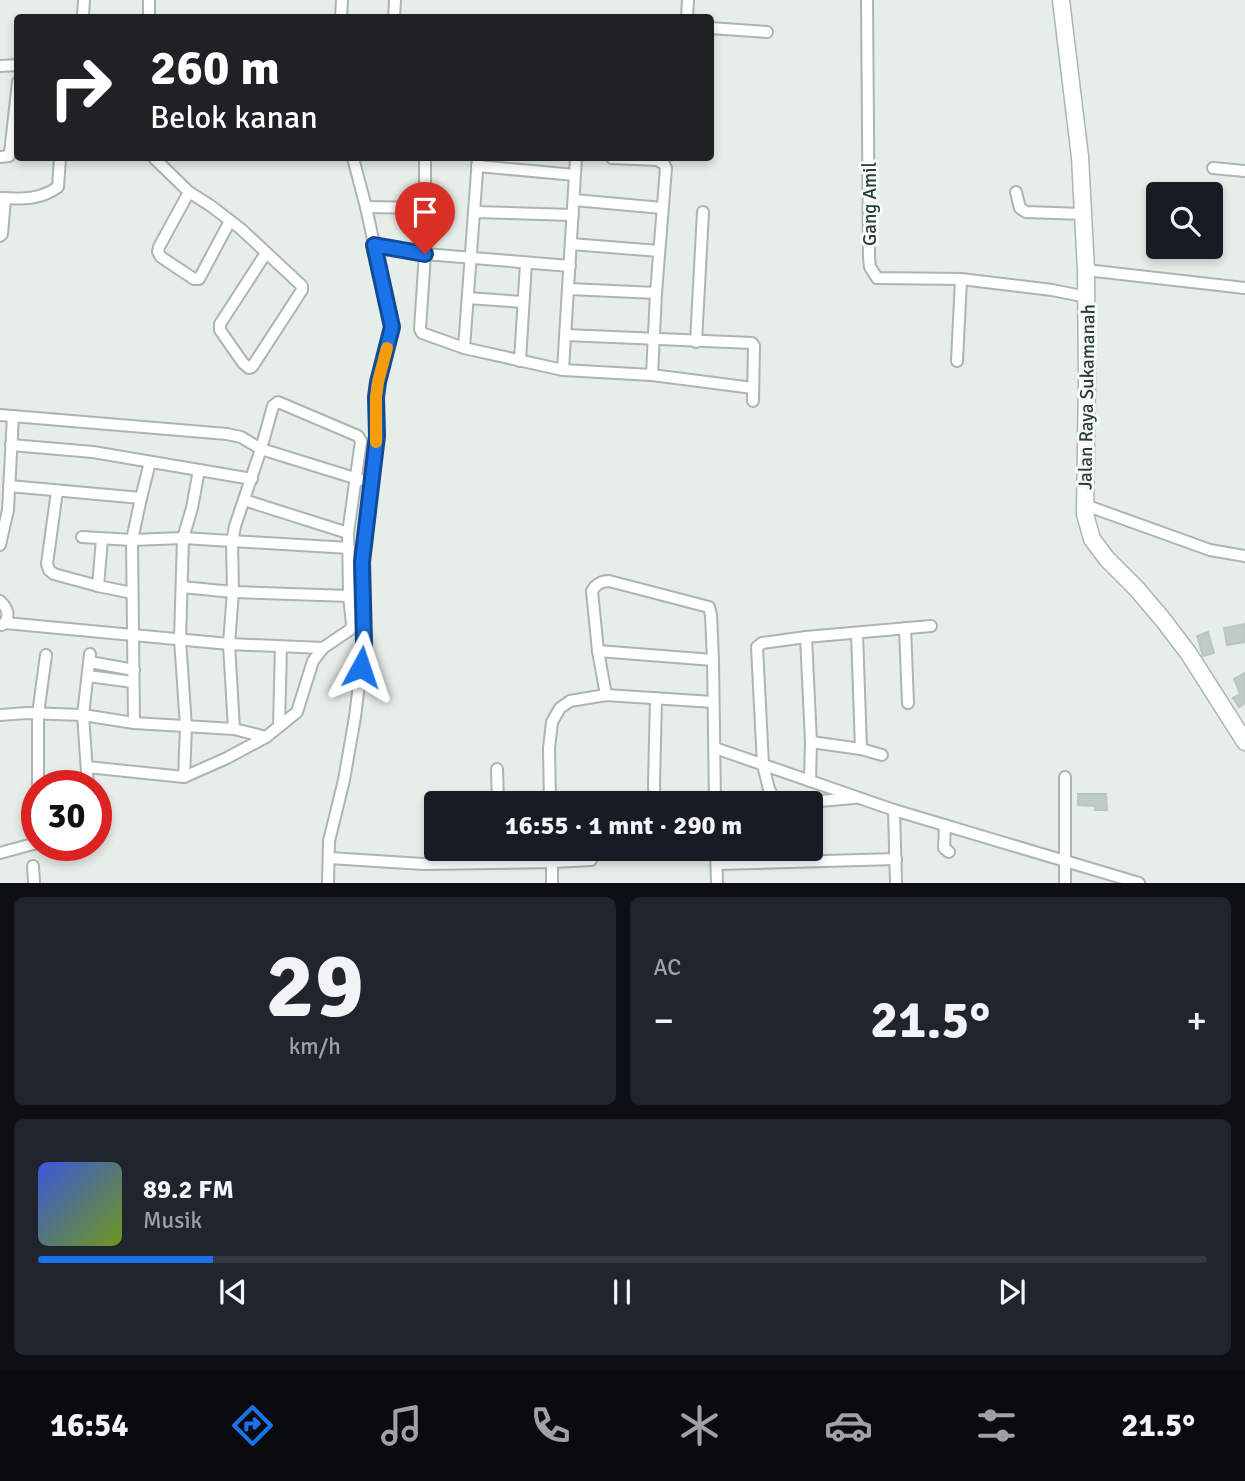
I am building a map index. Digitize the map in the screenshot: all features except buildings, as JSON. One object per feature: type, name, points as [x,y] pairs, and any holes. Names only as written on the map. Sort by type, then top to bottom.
[{"type":"street","name":"Gang Amil","points":[[867,0],[870,267],[877,278],[961,279],[1087,297]]},
{"type":"street","name":"Jalan Raya Sukamanah","points":[[1061,0],[1080,157],[1086,270],[1085,514],[1092,539],[1164,621],[1189,654],[1245,742]]},
{"type":"street","points":[[714,29],[767,32]]},
{"type":"street","points":[[0,156],[9,156],[14,118]]},
{"type":"street","points":[[0,236],[3,198],[47,195],[58,187],[60,161]]},
{"type":"street","points":[[157,161],[189,192],[258,244],[302,288],[249,368],[220,330],[219,324],[266,254]]},
{"type":"street","points":[[328,883],[329,841],[344,780],[364,643],[362,562],[377,436],[377,390],[392,327],[354,161]]},
{"type":"street","points":[[425,161],[422,333],[464,348],[564,370],[652,375],[753,388]]},
{"type":"street","points":[[564,370],[576,161]]},
{"type":"street","points":[[652,375],[666,168],[659,161]]},
{"type":"street","points":[[464,348],[478,162],[575,175]]},
{"type":"street","points":[[1213,168],[1245,171]]},
{"type":"street","points":[[189,192],[159,247],[161,257],[194,279],[199,279],[230,221]]},
{"type":"street","points":[[1016,192],[1020,208],[1026,212],[1083,214]]},
{"type":"street","points":[[574,200],[662,208]]},
{"type":"street","points":[[366,207],[425,208]]},
{"type":"street","points":[[475,212],[573,215]]},
{"type":"street","points":[[696,342],[703,212]]},
{"type":"street","points":[[571,244],[659,251]]},
{"type":"street","points":[[374,245],[425,254],[570,266]]},
{"type":"street","points":[[520,361],[526,263]]},
{"type":"street","points":[[1086,270],[1245,288]]},
{"type":"street","points":[[957,361],[961,279]]},
{"type":"street","points":[[569,289],[656,293]]},
{"type":"street","points":[[468,298],[523,302]]},
{"type":"street","points":[[566,335],[752,344],[753,401]]},
{"type":"street","points":[[87,767],[184,777],[227,758],[266,737],[297,712],[313,661],[323,648],[351,629],[348,533],[361,441],[358,436],[278,402],[273,406],[232,542],[233,592],[229,644],[234,729]]},
{"type":"street","points":[[0,415],[227,434],[261,449],[355,479],[371,481]]},
{"type":"street","points":[[0,545],[9,486],[13,416]]},
{"type":"street","points":[[12,445],[93,452],[252,479]]},
{"type":"street","points":[[134,723],[132,540],[150,462]]},
{"type":"street","points":[[184,777],[186,727],[180,639],[183,538],[199,470]]},
{"type":"street","points":[[9,486],[141,498]]},
{"type":"street","points":[[57,491],[48,568],[51,573],[132,593]]},
{"type":"street","points":[[244,500],[348,533]]},
{"type":"street","points":[[1085,505],[1210,550],[1245,556]]},
{"type":"street","points":[[82,537],[132,540],[183,538],[349,548]]},
{"type":"street","points":[[98,586],[102,539]]},
{"type":"street","points":[[606,695],[598,652],[592,591],[598,584],[609,581],[709,607],[713,660],[715,791]]},
{"type":"street","points":[[182,587],[233,592],[349,596]]},
{"type":"street","points":[[0,601],[5,605],[8,617],[3,625],[229,644],[323,648]]},
{"type":"street","points":[[770,791],[763,765],[757,648],[762,643],[806,637],[931,626]]},
{"type":"street","points":[[905,628],[908,703]]},
{"type":"street","points":[[857,633],[861,748]]},
{"type":"street","points":[[806,637],[810,781]]},
{"type":"street","points":[[279,726],[281,647]]},
{"type":"street","points":[[598,652],[713,660]]},
{"type":"street","points":[[38,770],[37,714],[46,655]]},
{"type":"street","points":[[87,770],[83,715],[90,658],[134,670]]},
{"type":"street","points":[[88,676],[133,682]]},
{"type":"street","points":[[550,791],[549,748],[552,722],[560,708],[570,701],[606,695],[713,702]]},
{"type":"street","points":[[654,791],[656,698]]},
{"type":"street","points":[[0,715],[83,715],[134,723],[234,729],[266,737]]},
{"type":"street","points":[[811,742],[861,748],[882,755]]},
{"type":"street","points":[[715,748],[894,810],[1065,860],[1119,880],[1139,883]]},
{"type":"street","points":[[498,769],[498,791]]},
{"type":"street","points":[[1065,776],[1065,883]]},
{"type":"street","points":[[823,800],[859,797]]},
{"type":"street","points":[[894,810],[896,883]]},
{"type":"street","points":[[945,825],[944,848],[949,852]]},
{"type":"street","points":[[0,853],[21,847]]},
{"type":"street","points":[[328,858],[423,864],[572,861]]},
{"type":"street","points":[[717,864],[896,859]]},
{"type":"street","points":[[717,861],[717,883]]},
{"type":"street","points":[[552,862],[552,883]]},
{"type":"street","points":[[33,866],[34,883]]},
{"type":"slow traffic","points":[[376,442],[376,397],[387,348]]},
{"type":"route","points":[[361,667],[364,643],[362,562],[377,436],[376,397],[392,327],[374,245],[425,254]]}]
